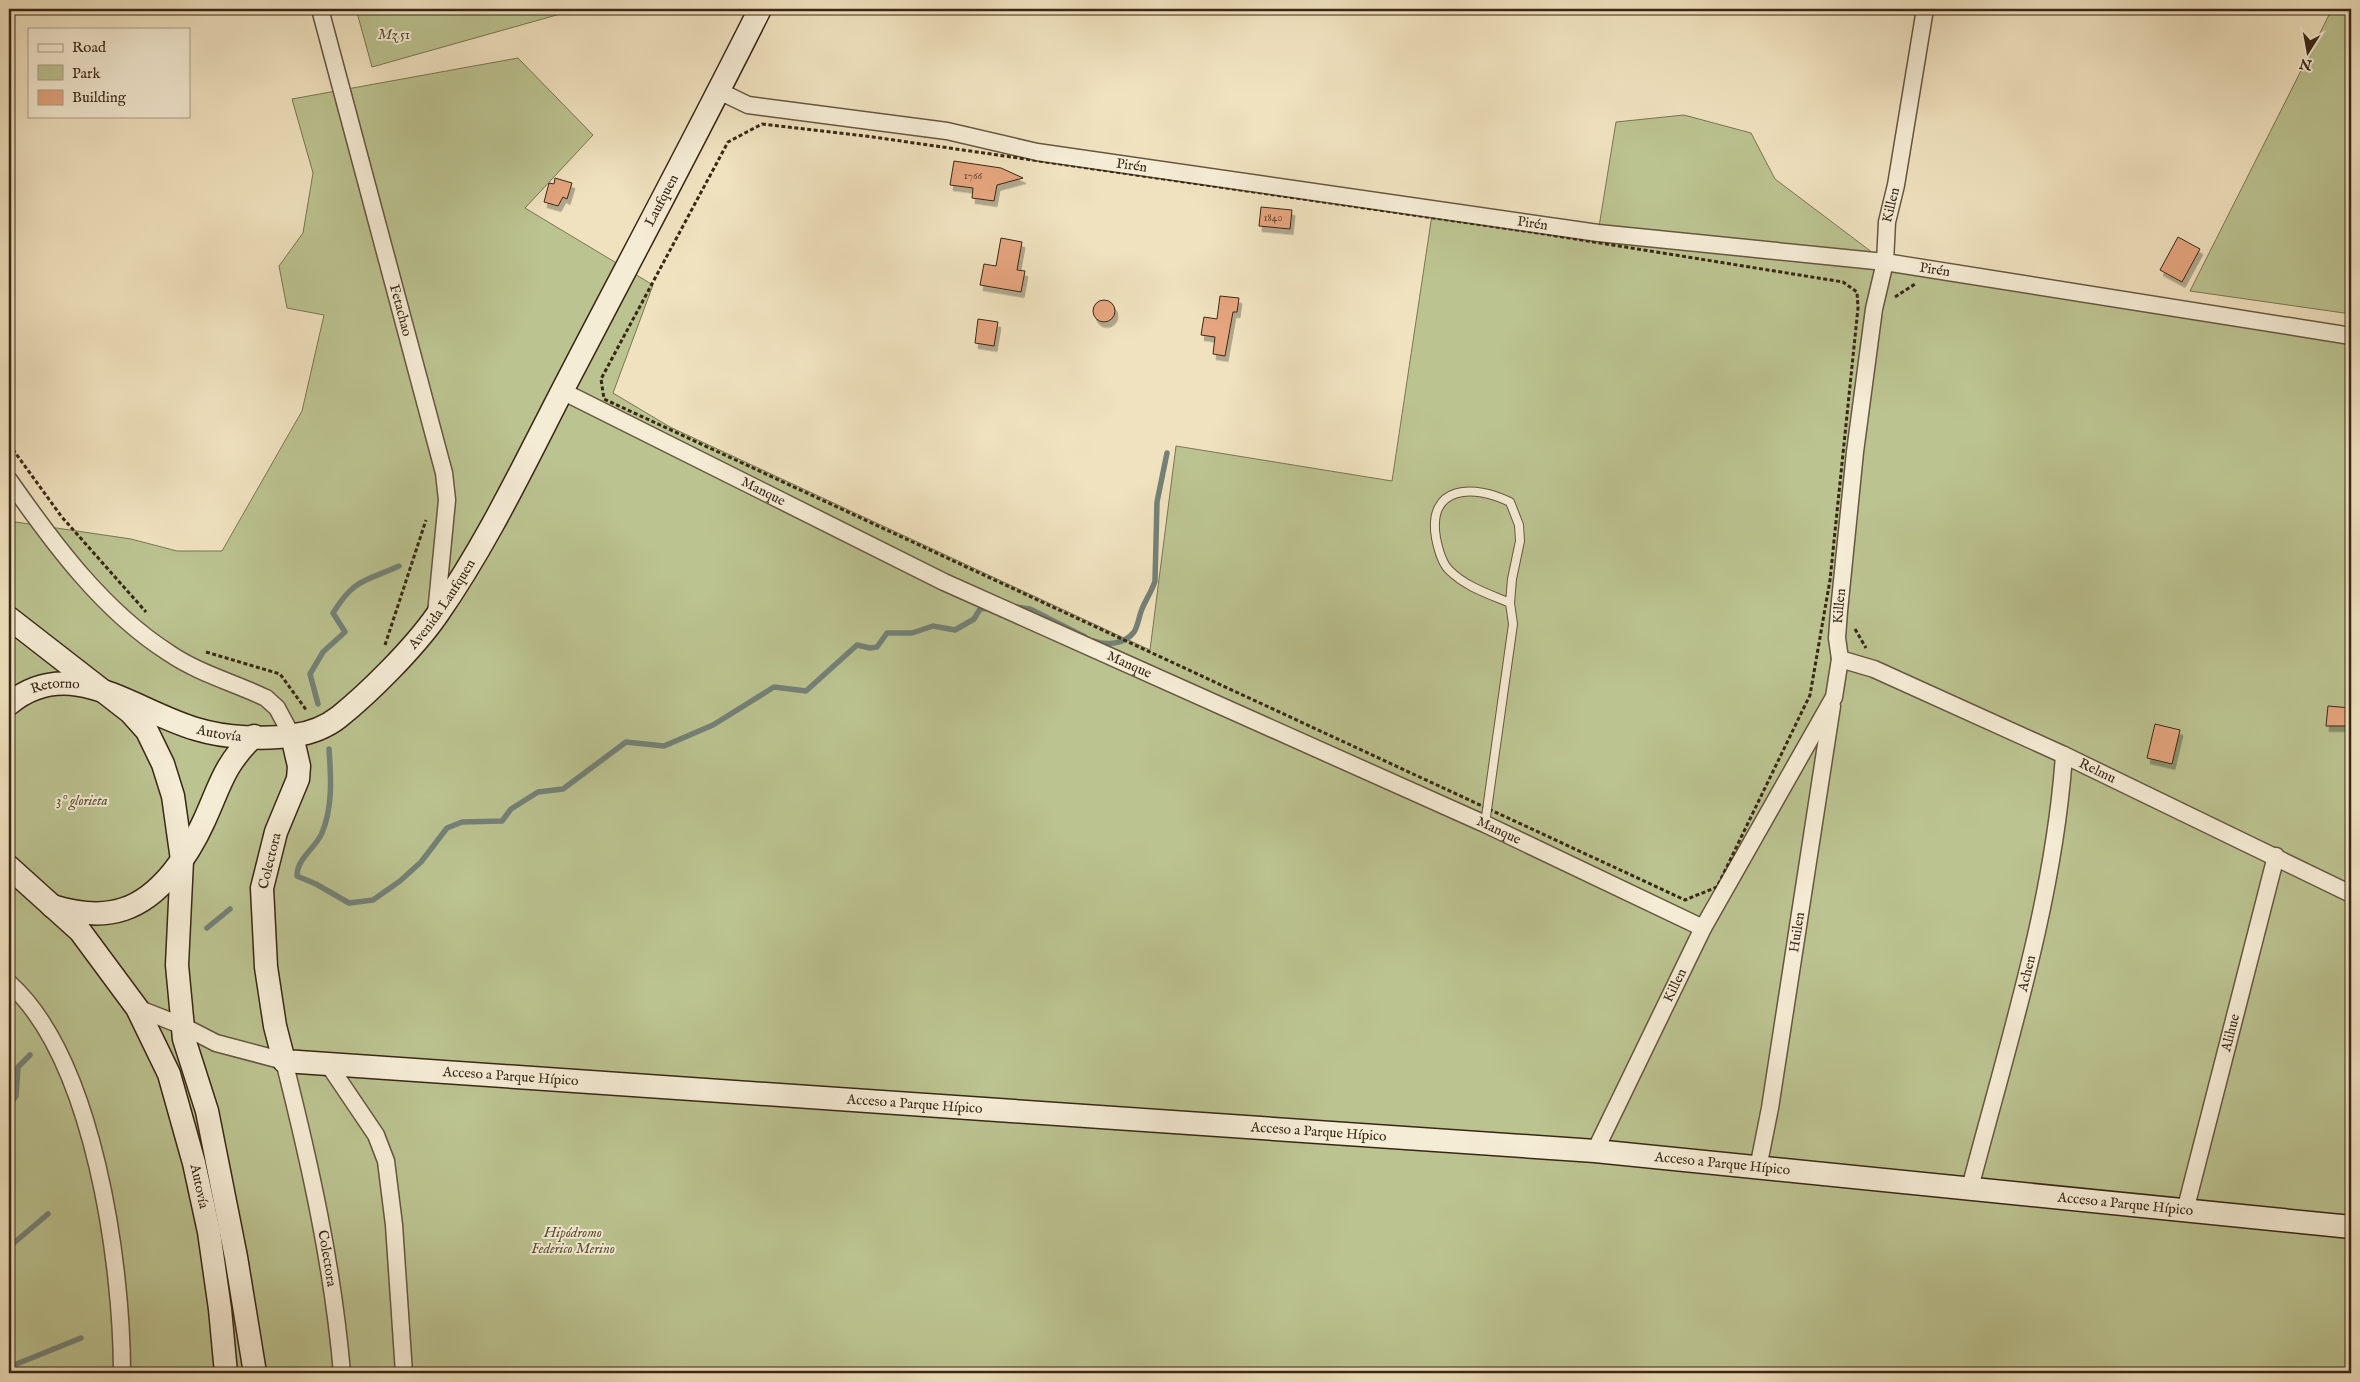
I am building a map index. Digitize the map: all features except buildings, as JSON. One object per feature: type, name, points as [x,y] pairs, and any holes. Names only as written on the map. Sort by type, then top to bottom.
[{"type":"street","name":"Fetachao","points":[[320,9],[444,473],[447,500],[436,616]]},
{"type":"street","name":"Laufquen","points":[[562,390],[760,9]]},
{"type":"street","name":"Killen","points":[[1595,1151],[1703,928],[1834,697],[1840,659],[1837,638],[1855,452],[1874,310],[1885,262],[1887,222],[1896,185],[1925,9]]},
{"type":"street","name":"Pirén","points":[[719,91],[748,105],[947,131],[1037,152],[1598,233],[1885,262],[2351,336]]},
{"type":"street","name":"Avenida Laufquen","points":[[254,736],[292,736],[314,731],[337,718],[396,661],[436,616],[500,512],[562,390]]},
{"type":"street","name":"Manque","points":[[562,390],[944,582],[1486,816],[1703,928]]},
{"type":"street","name":"Colectora","points":[[9,480],[61,551],[110,604],[142,634],[170,654],[266,698],[277,708],[292,736],[299,766],[298,780],[276,832],[262,888],[266,967],[275,1026],[319,1208],[333,1292],[342,1373]]},
{"type":"street","name":"Autovía","points":[[9,618],[107,692],[130,712],[147,731],[163,764],[173,796],[182,860],[177,965],[184,1038],[207,1111],[236,1257],[255,1373]]},
{"type":"street","name":"Relmu","points":[[1840,659],[1874,668],[2064,755],[2276,856],[2351,894]]},
{"type":"street","name":"Retorno","points":[[9,704],[24,691],[50,683],[70,683],[107,692]]},
{"type":"street","name":"Autovía","points":[[107,692],[192,728],[214,734],[254,736]]},
{"type":"street","name":"Huilen","points":[[1758,1168],[1771,1098],[1834,697]]},
{"type":"street","name":"Autovía","points":[[9,880],[51,906],[74,912],[94,914],[124,909],[147,897],[182,860],[204,822],[227,767],[254,736]]},
{"type":"street","name":"Achen","points":[[1970,1188],[2038,928],[2061,797],[2064,755]]},
{"type":"street","name":"Alihue","points":[[2185,1211],[2276,856]]},
{"type":"street","name":"Autovía","points":[[9,866],[80,931],[137,1008],[169,1074],[194,1163],[209,1232],[220,1309],[226,1373]]},
{"type":"street","points":[[9,983],[21,994],[42,1024],[60,1057],[86,1121],[112,1242],[118,1290],[122,1373]]},
{"type":"street","points":[[137,1008],[183,1026],[216,1043],[284,1061]]},
{"type":"street","name":"Acceso a Parque Hípico","points":[[284,1061],[1595,1151],[2351,1227]]},
{"type":"street","points":[[328,1064],[376,1135],[386,1161],[394,1225],[404,1373]]},
{"type":"lane","points":[[1486,816],[1513,624],[1510,603],[1512,579],[1520,541],[1519,525],[1510,502],[1499,496],[1476,492],[1459,492],[1444,497],[1437,508],[1434,529],[1438,546],[1448,568],[1468,585],[1510,603]]},
{"type":"path","points":[[762,124],[873,136],[1538,233],[1843,282],[1857,292],[1858,308],[1830,580],[1810,695],[1717,887],[1685,900],[1486,816],[604,399],[601,379],[728,142],[762,124]]},
{"type":"path","points":[[1894,305],[1895,297],[1916,284],[1925,285]]},
{"type":"path","points":[[9,444],[60,516],[151,618]]},
{"type":"path","points":[[380,651],[385,644],[398,610],[427,516]]},
{"type":"path","points":[[204,651],[280,674],[309,714]]},
{"type":"green space","name":"Mz 51","points":[[356,9],[578,9],[372,67]]},
{"type":"green space","points":[[2332,9],[2351,9],[2351,314],[2190,291]]},
{"type":"green space","points":[[518,58],[593,135],[525,208],[653,285],[613,393],[670,427],[1150,650],[1176,446],[1392,481],[1433,208],[1598,233],[1616,122],[1684,115],[1751,133],[1775,179],[1885,262],[2351,336],[2351,1373],[9,1373],[9,521],[131,539],[177,551],[222,551],[302,411],[324,315],[287,308],[279,266],[303,233],[313,173],[292,99]]},
{"type":"waterway","points":[[1094,641],[1110,644],[1130,636],[1135,630],[1142,609],[1154,585],[1157,502],[1167,453]]},
{"type":"waterway","points":[[318,704],[310,674],[323,652],[345,632],[333,613],[348,593],[361,582],[399,566]]},
{"type":"waterway","points":[[1009,606],[1030,609],[1085,637]]},
{"type":"waterway","points":[[329,749],[330,802],[326,823],[319,839],[300,864],[297,876],[316,884],[349,903],[373,900],[400,881],[421,862],[447,828],[462,822],[502,821],[511,809],[538,792],[563,789],[626,742],[664,746],[713,725],[774,687],[806,691],[857,645],[870,648],[877,647],[887,633],[912,633],[933,626],[955,630],[974,619],[980,609],[990,608]]},
{"type":"waterway","points":[[207,928],[230,909]]},
{"type":"waterway","points":[[9,1106],[16,1096],[18,1067],[30,1055]]},
{"type":"waterway","points":[[9,1247],[48,1214]]},
{"type":"waterway","points":[[9,1367],[81,1338]]},
{"type":"park label","name":"3º glorieta","points":[[82,801]]},
{"type":"park label","name":"Hipódromo Federico Merino","points":[[573,1242]]}]
